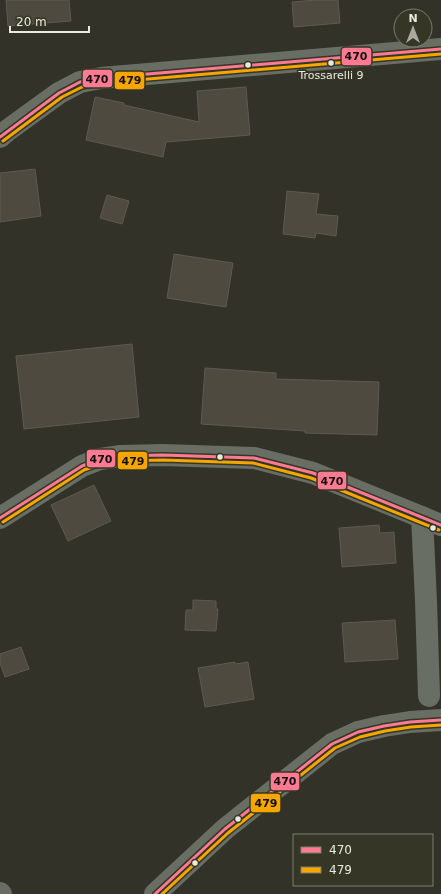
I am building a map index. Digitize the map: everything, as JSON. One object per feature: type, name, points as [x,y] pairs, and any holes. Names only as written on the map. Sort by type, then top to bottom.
[{"type":"street","points":[[0,137],[59,93],[80,82],[101,78],[441,49]]},
{"type":"street","points":[[0,518],[82,466],[100,459],[121,456],[163,455],[254,458],[313,473],[431,521],[426,601],[429,696]]},
{"type":"street","points":[[155,894],[225,829],[332,744],[358,732],[384,726],[410,722],[441,720]]},
{"type":"building","points":[[6,0],[69,0],[71,21],[8,26]]},
{"type":"building","points":[[338,0],[340,23],[294,27],[292,2]]},
{"type":"building","points":[[246,87],[250,135],[166,142],[163,157],[86,140],[95,97],[199,122],[197,91]]},
{"type":"building","points":[[35,169],[41,216],[0,222],[0,173]]},
{"type":"building","points":[[287,191],[319,194],[316,214],[338,216],[336,236],[316,233],[315,238],[283,234]]},
{"type":"building","points":[[107,195],[129,201],[122,224],[100,218]]},
{"type":"building","points":[[174,254],[233,263],[226,307],[167,298]]},
{"type":"building","points":[[132,344],[139,417],[24,429],[16,356]]},
{"type":"building","points":[[205,368],[276,373],[276,379],[379,382],[377,435],[305,433],[305,431],[201,424]]},
{"type":"building","points":[[94,485],[111,521],[68,541],[51,505]]},
{"type":"building","points":[[379,525],[380,533],[394,532],[396,563],[342,567],[339,528]]},
{"type":"building","points":[[193,600],[216,601],[216,609],[218,609],[216,631],[185,630],[186,610],[193,610]]},
{"type":"building","points":[[395,620],[398,659],[345,662],[342,623]]},
{"type":"building","points":[[21,647],[29,669],[5,677],[0,663],[0,654]]},
{"type":"building","points":[[235,662],[235,664],[248,662],[254,699],[205,707],[198,668]]},
{"type":"transit line","name":"470","points":[[0,137],[59,93],[80,82],[101,78],[441,49]]},
{"type":"transit line","name":"479","points":[[3,141],[62,97],[82,87],[102,83],[441,54]]},
{"type":"transit line","name":"470","points":[[0,518],[82,466],[100,459],[121,456],[163,455],[254,458],[313,473],[441,525]]},
{"type":"transit line","name":"479","points":[[3,522],[84,470],[101,464],[121,461],[163,460],[253,463],[311,478],[439,530]]},
{"type":"transit line","name":"470","points":[[155,894],[225,829],[332,744],[358,732],[384,726],[410,722],[441,720]]},
{"type":"transit line","name":"479","points":[[162,894],[228,833],[335,748],[360,737],[385,731],[411,727],[441,725]]},
{"type":"place","name":"Trossarelli 9","points":[[331,63]]}]
